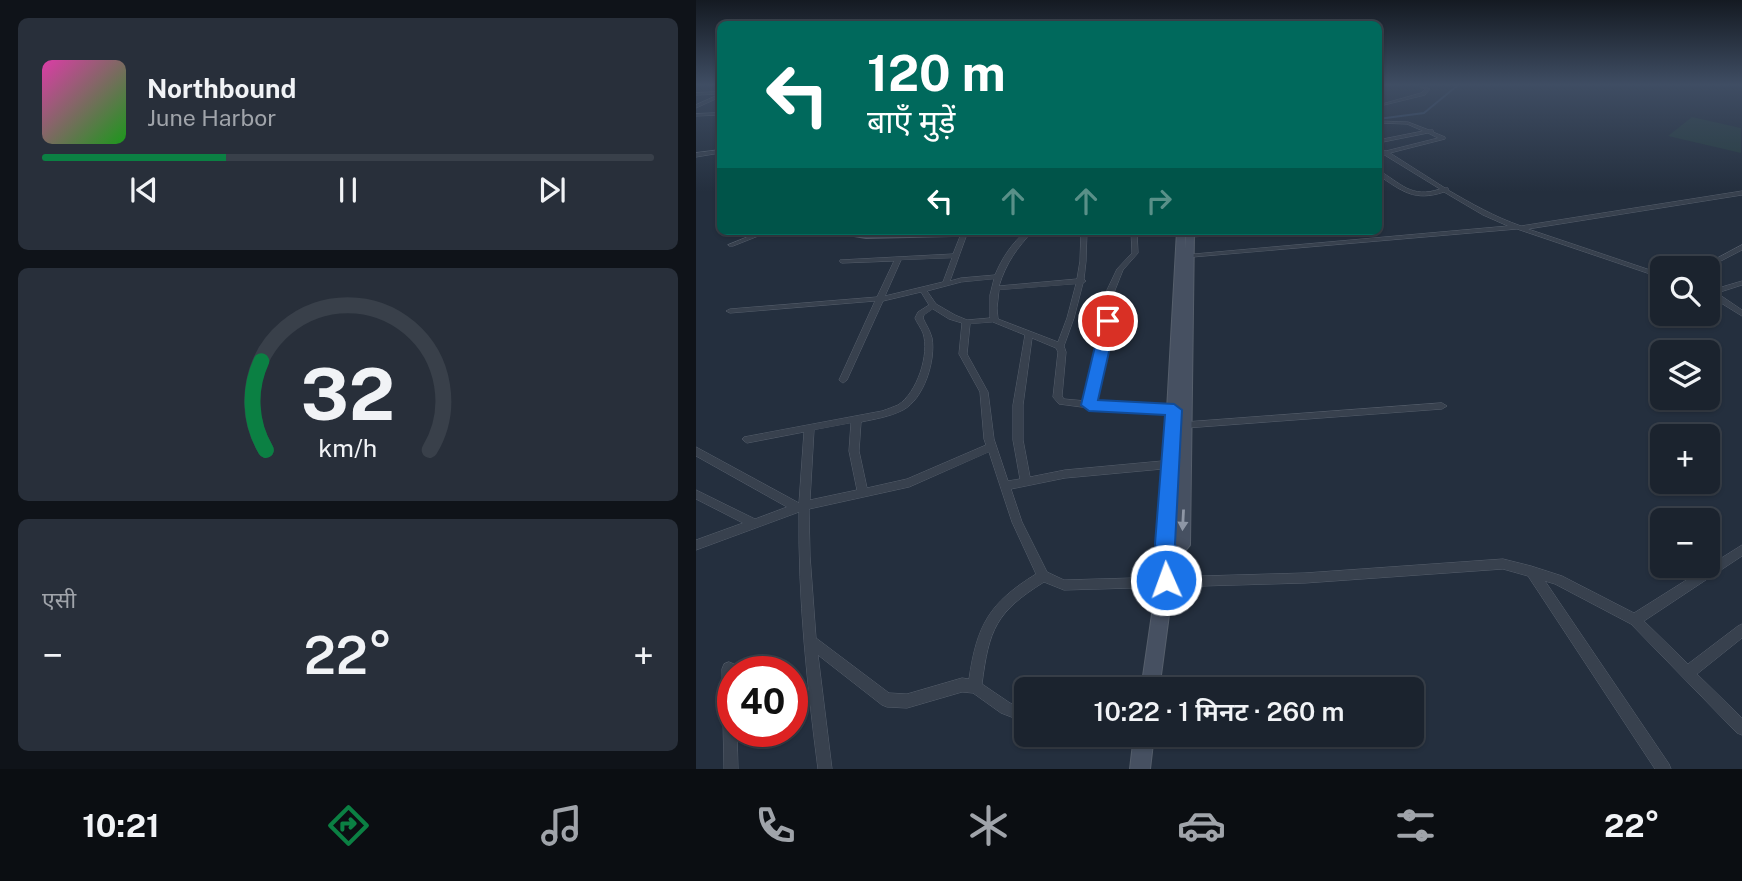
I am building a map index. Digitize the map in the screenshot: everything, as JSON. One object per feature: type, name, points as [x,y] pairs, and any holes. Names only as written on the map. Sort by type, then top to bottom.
[{"type":"street","points":[[1382,122],[1408,123],[1443,138],[1382,151]]},
{"type":"street","points":[[1382,141],[1431,131]]},
{"type":"street","points":[[1382,151],[1481,210],[1517,227],[1650,272]]},
{"type":"street","points":[[696,155],[717,152]]},
{"type":"street","points":[[1382,174],[1415,195],[1427,197],[1446,189]]},
{"type":"street","points":[[1183,257],[1517,227],[1741,193]]},
{"type":"street","points":[[731,245],[757,235]]},
{"type":"street","points":[[946,284],[956,256],[958,235]]},
{"type":"street","points":[[994,320],[992,304],[998,278],[1011,250],[1025,235]]},
{"type":"street","points":[[1084,235],[1082,281],[1060,346],[1062,352],[1057,397],[1066,404],[1180,410]]},
{"type":"street","points":[[1089,405],[1108,321],[1111,290],[1120,269],[1135,253],[1134,235]]},
{"type":"street","points":[[1152,677],[1168,559],[1182,545],[1178,465],[1183,257],[1186,236],[1204,235]]},
{"type":"street","points":[[1720,259],[1741,247]]},
{"type":"street","points":[[842,261],[956,256]]},
{"type":"street","points":[[843,380],[898,259]]},
{"type":"street","points":[[730,311],[878,299],[976,278],[998,278]]},
{"type":"street","points":[[996,288],[1082,281]]},
{"type":"street","points":[[1720,290],[1741,283]]},
{"type":"street","points":[[923,290],[933,306],[966,322],[994,320],[1060,346]]},
{"type":"street","points":[[1720,300],[1741,314]]},
{"type":"street","points":[[747,439],[884,414],[903,406],[914,394],[924,373],[928,353],[927,332],[919,318],[933,306]]},
{"type":"street","points":[[966,322],[963,354],[984,392],[991,447],[1017,522],[1043,576],[1064,584],[1305,578],[1503,564],[1558,580],[1635,620],[1689,672],[1741,728]]},
{"type":"street","points":[[1025,480],[1018,440],[1018,405],[1029,334]]},
{"type":"street","points":[[1186,425],[1442,406]]},
{"type":"street","points":[[1178,465],[1186,425],[1180,410]]},
{"type":"street","points":[[856,419],[854,452],[862,491]]},
{"type":"street","points":[[809,428],[797,508],[825,769]]},
{"type":"street","points":[[696,545],[797,508],[862,491],[909,483],[991,447]]},
{"type":"street","points":[[696,451],[797,508]]},
{"type":"street","points":[[1005,486],[1065,474],[1178,465]]},
{"type":"street","points":[[696,494],[754,524]]},
{"type":"street","points":[[1635,620],[1741,550]]},
{"type":"street","points":[[1531,571],[1664,769]]},
{"type":"street","points":[[975,687],[981,640],[992,618],[1010,597],[1043,576]]},
{"type":"street","points":[[1689,672],[1741,630]]},
{"type":"street","points":[[810,641],[887,699],[907,701],[962,685],[975,687],[1014,711]]},
{"type":"street","points":[[731,747],[731,769]]},
{"type":"street","points":[[1140,769],[1143,747]]},
{"type":"green space","points":[[1687,121],[1709,121],[1741,128],[1741,153],[1668,136]]},
{"type":"route","points":[[1108,321],[1089,405],[1174,410],[1166,518],[1166,580]]}]
